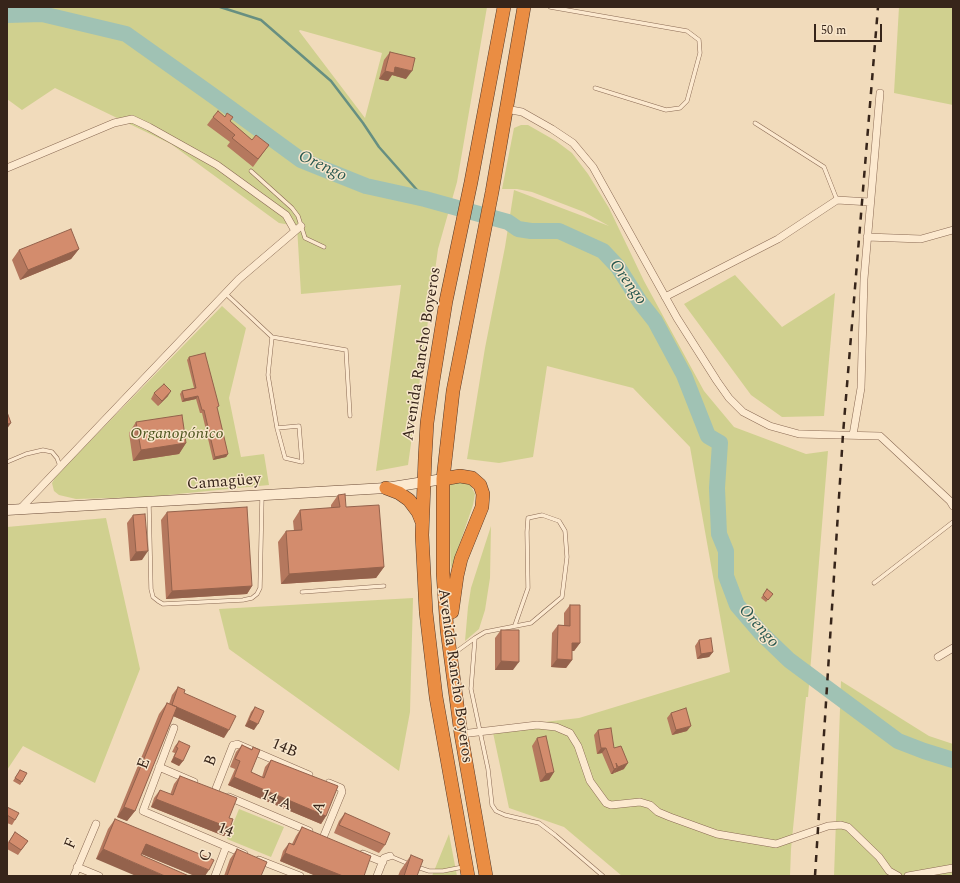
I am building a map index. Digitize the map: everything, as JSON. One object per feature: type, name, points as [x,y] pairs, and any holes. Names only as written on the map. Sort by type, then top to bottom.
[{"type":"highway","name":"Avenida Rancho Boyeros","points":[[467,871],[436,697],[426,612],[422,535],[424,482],[427,423],[446,301],[471,182],[504,7]]},
{"type":"highway","name":"Avenida Rancho Boyeros","points":[[486,876],[461,734],[450,656],[443,573],[443,479],[453,391],[492,192],[524,7]]},
{"type":"highway","points":[[443,479],[460,476],[472,478],[480,485],[483,494],[482,507],[461,559],[457,576],[452,611],[450,656]]},
{"type":"highway","points":[[386,488],[399,493],[412,503],[420,517],[422,524],[422,535]]},
{"type":"main road","name":"Camagüey","points":[[7,510],[386,488],[443,479]]},
{"type":"street","points":[[854,435],[861,388],[864,279],[880,93]]},
{"type":"street","points":[[506,109],[522,112],[552,129],[572,143],[593,166],[665,297],[717,381],[743,412],[770,426],[799,434],[880,436],[952,503]]},
{"type":"street","points":[[7,168],[114,123],[132,119],[217,165],[286,215],[298,229],[239,279],[225,293],[20,509]]},
{"type":"street","points":[[665,297],[778,239],[837,200],[870,202]]},
{"type":"street","points":[[867,236],[921,239],[953,230]]},
{"type":"street","points":[[938,657],[953,648]]},
{"type":"street","points":[[461,734],[537,725],[556,727],[570,733],[581,752],[590,781],[606,803],[612,805],[640,802],[650,805],[658,812],[717,834],[776,844],[828,826],[841,825],[848,827],[879,857],[889,871],[898,876]]},
{"type":"street","name":"E","points":[[142,810],[174,728]]},
{"type":"street","name":"14B","points":[[237,744],[342,790]]},
{"type":"street","name":"B","points":[[208,788],[233,745],[237,744]]},
{"type":"street","name":"14 A","points":[[159,767],[331,841]]},
{"type":"street","name":"A","points":[[323,838],[342,790]]},
{"type":"street","name":"14","points":[[142,810],[144,813],[300,876]]},
{"type":"street","name":"F","points":[[74,876],[96,824]]},
{"type":"street","name":"C","points":[[215,876],[226,847]]},
{"type":"street","points":[[353,850],[383,862]]},
{"type":"street","points":[[377,876],[384,858],[390,856]]},
{"type":"street","points":[[77,867],[99,876]]},
{"type":"street","points":[[908,876],[953,868]]},
{"type":"lane","points":[[550,7],[687,31],[699,40],[700,53],[687,102],[680,108],[666,110],[595,88]]},
{"type":"lane","points":[[755,124],[824,167],[837,200]]},
{"type":"lane","points":[[251,171],[292,208],[298,216],[298,229],[305,238],[324,247]]},
{"type":"lane","points":[[225,293],[272,337],[346,350],[350,416]]},
{"type":"lane","points":[[272,337],[268,375],[277,428],[285,458],[302,462],[299,426],[277,428]]},
{"type":"lane","points":[[7,462],[26,454],[43,450],[52,452],[57,458],[60,466]]},
{"type":"lane","points":[[149,502],[151,589],[153,597],[163,604],[243,600],[252,598],[257,594],[260,588],[262,495]]},
{"type":"lane","points":[[450,656],[486,632],[531,623],[562,597],[568,557],[565,531],[559,521],[542,515],[528,518],[526,532],[528,588],[515,625]]},
{"type":"lane","points":[[874,583],[953,522]]},
{"type":"lane","points":[[302,592],[384,586]]},
{"type":"lane","points":[[475,638],[471,689],[488,769],[492,805],[496,811],[539,823],[556,835],[604,876]]},
{"type":"lane","points":[[390,856],[429,871],[467,871]]},
{"type":"green space","points":[[7,7],[487,7],[457,182],[438,249],[408,465],[376,471],[401,285],[301,294],[297,226],[279,223],[171,144],[55,88],[22,110],[7,99]],"holes":[[[300,30],[382,53],[365,118],[299,31]]]},
{"type":"green space","points":[[899,7],[953,7],[953,105],[894,93]]},
{"type":"green space","points":[[521,125],[528,125],[556,141],[572,153],[588,174],[609,208],[644,281],[704,391],[734,427],[806,454],[828,451],[808,697],[806,697],[791,849],[790,876],[622,876],[564,827],[509,808],[492,728],[579,718],[730,672],[690,447],[633,388],[547,366],[533,457],[499,463],[467,459],[485,348],[505,247],[514,190],[609,226],[584,212],[532,192],[517,189],[502,189],[514,128]]},
{"type":"green space","points":[[735,275],[782,327],[835,293],[824,416],[782,417],[751,395],[684,304]]},
{"type":"green space","name":"Organopónico","points":[[222,306],[246,328],[229,398],[241,457],[264,454],[269,485],[147,497],[76,499],[59,495],[54,491],[52,483],[56,476]]},
{"type":"green space","points":[[462,482],[470,484],[475,494],[473,505],[451,569],[448,488],[451,484]]},
{"type":"green space","points":[[106,518],[140,669],[95,783],[23,746],[7,770],[7,527]]},
{"type":"green space","points":[[491,526],[490,578],[485,610],[479,629],[465,641],[471,588]]},
{"type":"green space","points":[[413,598],[410,712],[399,771],[229,649],[219,609]]},
{"type":"green space","points":[[841,681],[929,736],[953,744],[953,876],[834,876]]},
{"type":"green space","points":[[239,809],[284,827],[271,857],[227,839]]},
{"type":"green space","points":[[449,834],[457,876],[432,876]]},
{"type":"building","points":[[390,52],[415,58],[412,71],[395,67],[394,73],[385,71]]},
{"type":"building","points":[[218,111],[225,117],[227,113],[233,117],[230,121],[252,140],[256,135],[269,145],[258,159],[232,138],[235,135],[213,117]]},
{"type":"building","points":[[71,229],[79,249],[28,270],[19,250]]},
{"type":"building","points":[[205,353],[219,406],[217,407],[228,454],[215,457],[204,410],[202,410],[198,396],[184,399],[182,391],[196,388],[189,357]]},
{"type":"building","points":[[164,384],[171,391],[162,401],[154,393]]},
{"type":"building","points":[[7,412],[11,423],[7,424]]},
{"type":"building","points":[[182,415],[186,443],[141,450],[136,422]]},
{"type":"building","points":[[345,494],[346,507],[379,505],[384,567],[289,574],[286,531],[302,530],[300,510],[340,507],[338,495]]},
{"type":"building","points":[[247,507],[252,586],[172,591],[167,512]]},
{"type":"building","points":[[145,514],[148,551],[136,552],[133,515]]},
{"type":"building","points":[[767,589],[773,594],[768,600],[763,595]]},
{"type":"building","points":[[570,605],[580,605],[580,643],[572,643],[572,660],[557,659],[558,625],[570,626]]},
{"type":"building","points":[[501,630],[519,630],[519,662],[501,661]]},
{"type":"building","points":[[711,638],[713,652],[701,654],[699,640]]},
{"type":"building","points":[[178,687],[185,690],[184,693],[236,716],[229,730],[172,705]]},
{"type":"building","points":[[167,703],[177,707],[135,811],[124,807]]},
{"type":"building","points":[[255,707],[264,711],[258,724],[249,720]]},
{"type":"building","points":[[686,708],[691,726],[676,730],[671,713]]},
{"type":"building","points":[[611,728],[614,748],[621,746],[628,763],[618,767],[616,763],[617,768],[614,769],[606,748],[601,748],[598,730]]},
{"type":"building","points":[[546,736],[554,772],[546,774],[537,738]]},
{"type":"building","points":[[179,741],[190,746],[183,761],[174,757]]},
{"type":"building","points":[[242,745],[252,750],[253,747],[260,750],[251,772],[264,778],[271,760],[338,786],[326,816],[234,777],[240,761],[235,759]]},
{"type":"building","points":[[20,770],[27,773],[22,782],[15,778]]},
{"type":"building","points":[[180,776],[237,798],[229,818],[233,819],[230,828],[156,799],[160,790],[173,795]]},
{"type":"building","points":[[7,807],[19,813],[15,820],[7,815]]},
{"type":"building","points":[[345,813],[390,833],[385,845],[339,825]]},
{"type":"building","points":[[115,819],[214,860],[209,870],[146,844],[141,855],[189,876],[165,876],[103,849]]},
{"type":"building","points":[[302,827],[371,856],[364,876],[343,876],[285,853],[289,843],[294,845]]},
{"type":"building","points":[[15,832],[28,841],[21,850],[9,842]]},
{"type":"building","points":[[237,849],[267,862],[261,876],[227,876]]},
{"type":"building","points":[[411,855],[423,860],[417,876],[404,876]]},
{"type":"waterway","points":[[220,7],[261,20],[331,81],[379,147],[425,199]]},
{"type":"waterway","name":"Orengo","points":[[7,15],[42,14],[126,34],[301,160],[366,186],[425,199],[508,222],[518,229],[531,231],[559,231],[603,251],[618,267],[640,302],[655,321],[684,375],[708,436],[720,443],[717,488],[719,534],[726,551],[726,576],[737,605],[761,633],[789,660],[898,741],[953,760]]},
{"type":"railway","points":[[815,876],[843,434],[878,7]]}]
